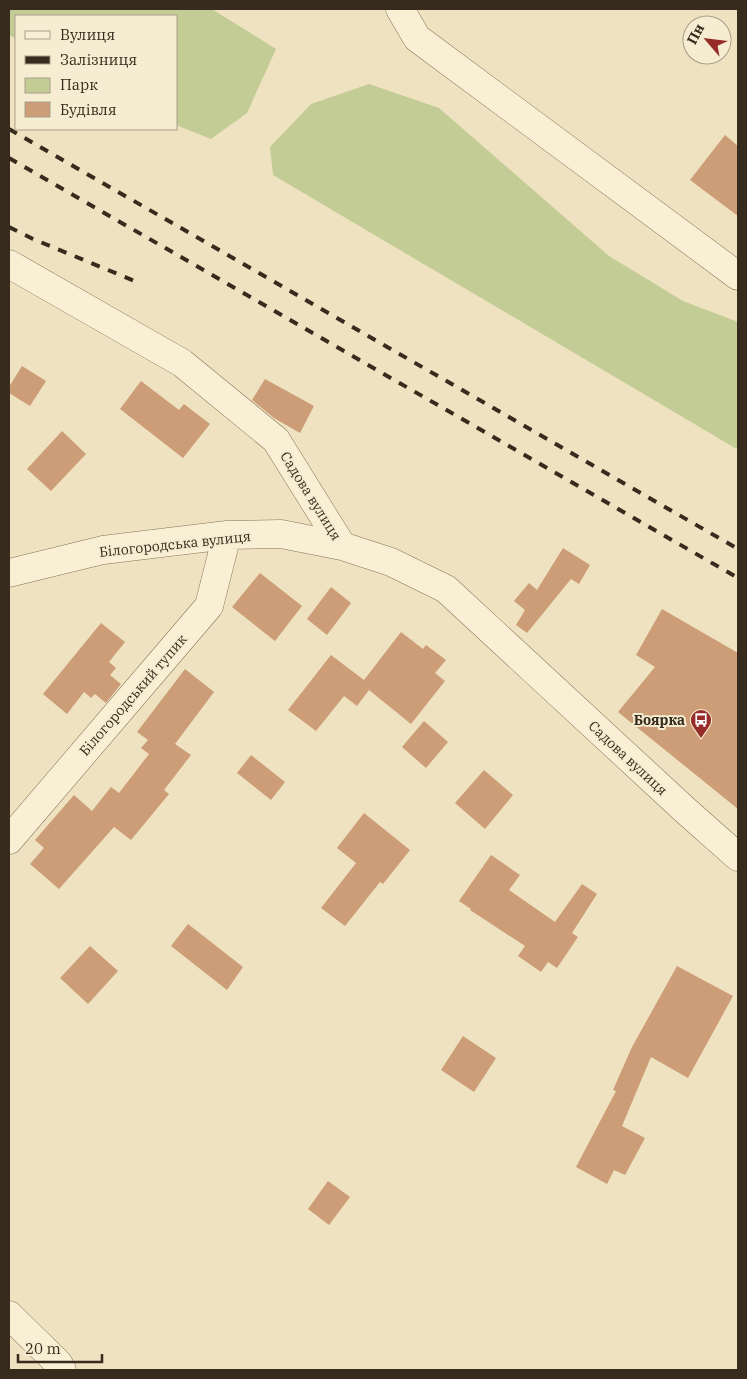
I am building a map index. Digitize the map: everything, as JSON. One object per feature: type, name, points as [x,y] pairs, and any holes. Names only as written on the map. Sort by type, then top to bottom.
[{"type":"street","points":[[400,9],[417,38],[738,276]]},
{"type":"street","name":"Садова вулиця","points":[[9,264],[182,363],[276,440],[342,546],[391,562],[446,589],[738,857]]},
{"type":"street","name":"Білогородська вулиця","points":[[9,573],[103,550],[227,535],[281,534],[342,546]]},
{"type":"street","name":"Білогородський тупик","points":[[9,840],[210,606],[227,535]]},
{"type":"street","points":[[9,1315],[58,1363],[62,1370]]},
{"type":"green space","points":[[9,9],[212,9],[276,49],[247,113],[211,139],[178,126],[178,15],[15,15],[15,38],[9,35]]},
{"type":"green space","points":[[369,84],[439,108],[609,256],[683,301],[738,322],[738,448],[735,448],[273,175],[270,147],[311,104]]},
{"type":"building","points":[[725,135],[738,146],[738,216],[690,180]]},
{"type":"building","points":[[22,366],[46,381],[30,406],[9,393],[9,387]]},
{"type":"building","points":[[265,379],[314,406],[300,433],[274,418],[252,400]]},
{"type":"building","points":[[141,381],[179,410],[184,404],[210,424],[183,458],[120,409]]},
{"type":"building","points":[[62,431],[86,454],[51,491],[27,469]]},
{"type":"building","points":[[563,548],[590,565],[579,584],[571,579],[527,633],[516,625],[525,610],[514,601],[529,583],[537,590]]},
{"type":"building","points":[[260,573],[302,606],[275,641],[232,607]]},
{"type":"building","points":[[331,587],[351,603],[327,635],[307,619]]},
{"type":"building","points":[[662,609],[738,653],[738,809],[618,712],[655,667],[636,655]]},
{"type":"building","points":[[101,623],[125,642],[109,662],[116,668],[110,675],[121,684],[106,703],[95,694],[91,698],[84,692],[67,714],[43,694]]},
{"type":"building","points":[[401,632],[423,649],[426,645],[446,660],[435,673],[445,681],[411,724],[369,690],[357,706],[344,696],[316,731],[288,710],[331,655],[364,680]]},
{"type":"building","points":[[185,669],[214,692],[175,744],[191,755],[164,790],[169,794],[131,840],[114,827],[59,889],[30,864],[44,848],[35,840],[74,795],[92,811],[111,787],[119,793],[149,754],[141,748],[148,740],[137,732]]},
{"type":"building","points":[[424,721],[448,742],[426,768],[402,747]]},
{"type":"building","points":[[251,755],[285,782],[271,800],[237,773]]},
{"type":"building","points":[[484,770],[513,795],[485,829],[455,803]]},
{"type":"building","points":[[364,813],[410,850],[383,884],[380,882],[345,926],[321,908],[356,863],[337,848]]},
{"type":"building","points":[[491,855],[520,875],[509,890],[555,922],[582,884],[597,894],[572,933],[578,937],[557,968],[548,962],[541,972],[518,956],[525,946],[459,901]]},
{"type":"building","points":[[188,924],[243,967],[227,990],[171,946]]},
{"type":"building","points":[[90,946],[118,971],[88,1004],[60,978]]},
{"type":"building","points":[[677,966],[733,996],[688,1078],[651,1057],[622,1126],[645,1138],[625,1175],[614,1170],[607,1184],[576,1167],[616,1091],[613,1090],[632,1047]]},
{"type":"building","points":[[463,1036],[496,1058],[474,1092],[441,1070]]},
{"type":"building","points":[[328,1181],[350,1197],[329,1225],[308,1209]]},
{"type":"railway","points":[[9,129],[738,549]]},
{"type":"railway","points":[[9,158],[738,578]]},
{"type":"railway","points":[[9,227],[33,239],[137,282]]},
{"type":"place","name":"Боярка","points":[[701,739]]}]
